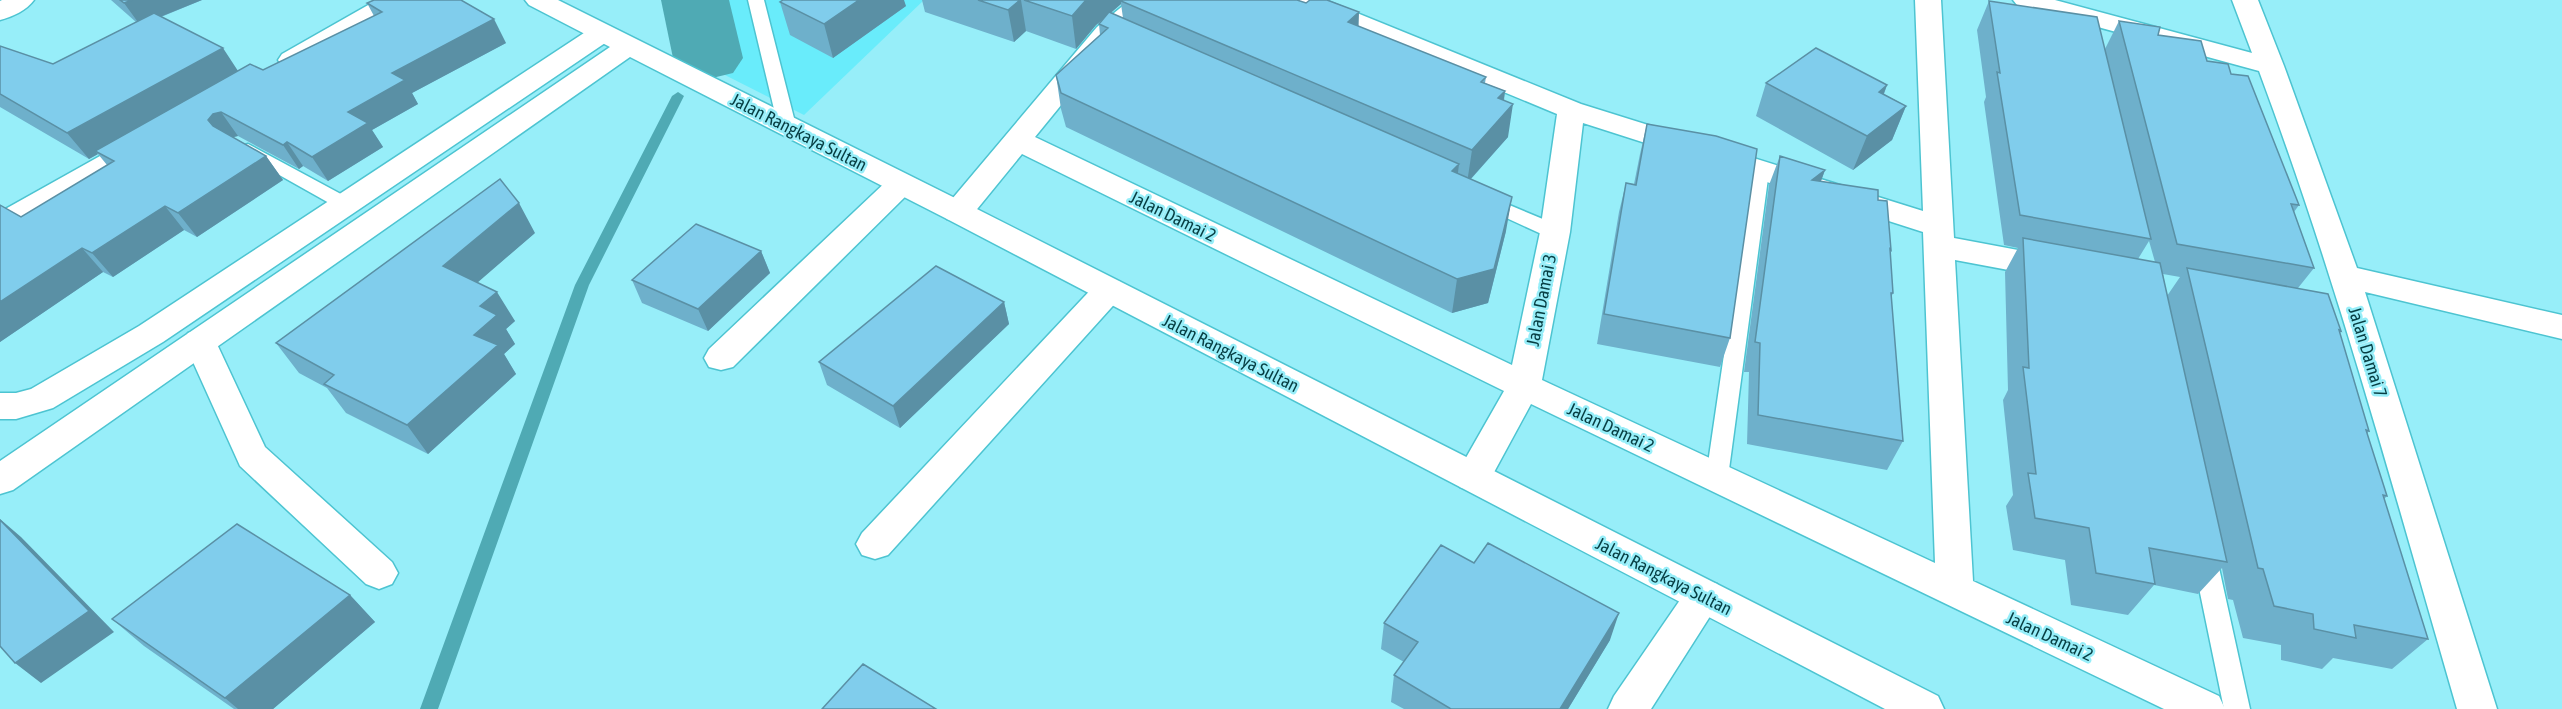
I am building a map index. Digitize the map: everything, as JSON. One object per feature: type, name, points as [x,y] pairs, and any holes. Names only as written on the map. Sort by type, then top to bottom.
[{"type":"street","points":[[0,12],[21,0]]},
{"type":"street","points":[[271,71],[396,0]]},
{"type":"street","name":"Jalan Rangkaya Sultan","points":[[538,0],[958,212],[1924,709]]},
{"type":"street","points":[[958,212],[1019,141],[1117,38],[1144,0]]},
{"type":"street","points":[[1303,0],[1571,110],[1760,171],[1938,236],[2079,273]]},
{"type":"street","points":[[1928,0],[1955,591]]},
{"type":"street","points":[[2026,0],[2089,29],[2271,66]]},
{"type":"street","name":"Jalan Damai 7","points":[[2245,0],[2271,66],[2344,276],[2477,709]]},
{"type":"street","points":[[0,406],[16,406],[41,399],[64,388],[151,334],[345,204],[615,39]]},
{"type":"street","points":[[0,480],[200,342],[615,39]]},
{"type":"street","name":"Jalan Damai 3","points":[[1473,477],[1524,386],[1555,232],[1571,110]]},
{"type":"street","points":[[0,225],[167,130]]},
{"type":"street","name":"Jalan Damai 2","points":[[1019,141],[1524,386],[2205,709]]},
{"type":"street","points":[[721,358],[901,184]]},
{"type":"street","points":[[2344,276],[2562,327]]},
{"type":"street","points":[[875,544],[1109,290]]},
{"type":"street","points":[[2325,319],[2360,325]]},
{"type":"street","points":[[200,342],[252,456],[379,573]]},
{"type":"street","points":[[1628,709],[1704,596]]},
{"type":"lane","points":[[756,0],[787,126]]},
{"type":"lane","points":[[237,144],[345,204]]},
{"type":"lane","points":[[1718,477],[1760,171]]},
{"type":"lane","points":[[1467,193],[1555,232]]},
{"type":"lane","points":[[2201,537],[2237,709]]},
{"type":"shaded area","points":[[718,0],[924,0],[804,115],[719,72]]},
{"type":"building","points":[[374,0],[461,0],[494,19],[392,73],[405,80],[348,112],[368,123],[312,157],[287,142],[283,145],[221,112],[213,114],[208,120],[213,126],[266,156],[178,213],[165,206],[92,253],[82,248],[0,302],[0,205],[21,217],[114,161],[95,151],[250,64],[263,70],[382,12],[367,3]]},
{"type":"building","points":[[783,0],[859,0],[824,24],[780,2]]},
{"type":"building","points":[[978,0],[1020,0],[1008,10]]},
{"type":"building","points":[[1024,0],[1086,0],[1072,16]]},
{"type":"building","points":[[1122,0],[1297,0],[1306,3],[1310,0],[1327,0],[1359,12],[1348,22],[1486,77],[1481,82],[1505,91],[1498,98],[1513,104],[1472,150]]},
{"type":"building","points":[[1989,1],[2097,17],[2151,239],[2020,215],[1997,72],[2000,73]]},
{"type":"building","points":[[1109,12],[1459,164],[1452,171],[1512,197],[1494,269],[1457,279],[1061,93],[1056,75],[1108,28],[1099,24]]},
{"type":"building","points":[[154,13],[223,48],[67,133],[0,94],[0,46],[53,64]]},
{"type":"building","points":[[2119,21],[2160,27],[2158,35],[2201,41],[2207,61],[2228,64],[2231,74],[2248,76],[2299,205],[2291,204],[2314,268],[2177,244]]},
{"type":"building","points":[[1816,48],[1887,85],[1879,92],[1906,106],[1867,136],[1766,83]]},
{"type":"building","points":[[1647,124],[1716,136],[1757,149],[1730,338],[1604,314],[1626,183],[1636,185]]},
{"type":"building","points":[[1780,156],[1825,170],[1812,180],[1878,190],[1878,200],[1887,201],[1893,293],[1891,293],[1903,441],[1758,415],[1760,343],[1755,342]]},
{"type":"building","points":[[500,179],[519,203],[443,266],[497,292],[480,306],[497,315],[474,335],[498,345],[407,425],[324,384],[334,375],[276,343]]},
{"type":"building","points":[[696,224],[761,251],[698,309],[632,280]]},
{"type":"building","points":[[2023,238],[2160,263],[2227,562],[2149,548],[2155,584],[2096,573],[2089,528],[2035,518],[2028,473],[2036,474],[2023,367],[2029,368]]},
{"type":"building","points":[[936,266],[1004,302],[893,406],[819,362]]},
{"type":"building","points":[[2187,268],[2328,294],[2341,331],[2339,330],[2369,431],[2366,430],[2387,496],[2383,495],[2428,639],[2354,625],[2356,638],[2314,629],[2313,614],[2274,606],[2263,569],[2258,568]]},
{"type":"building","points":[[0,520],[89,611],[15,663],[0,646]]},
{"type":"building","points":[[237,524],[350,595],[225,698],[112,619]]},
{"type":"building","points":[[1488,543],[1619,613],[1560,709],[1451,709],[1394,675],[1418,642],[1384,623],[1441,545],[1474,563]]},
{"type":"building","points":[[863,664],[936,709],[822,709]]},
{"type":"waterway","points":[[695,0],[708,58]]},
{"type":"waterway","points":[[429,709],[582,285],[678,96]]}]
